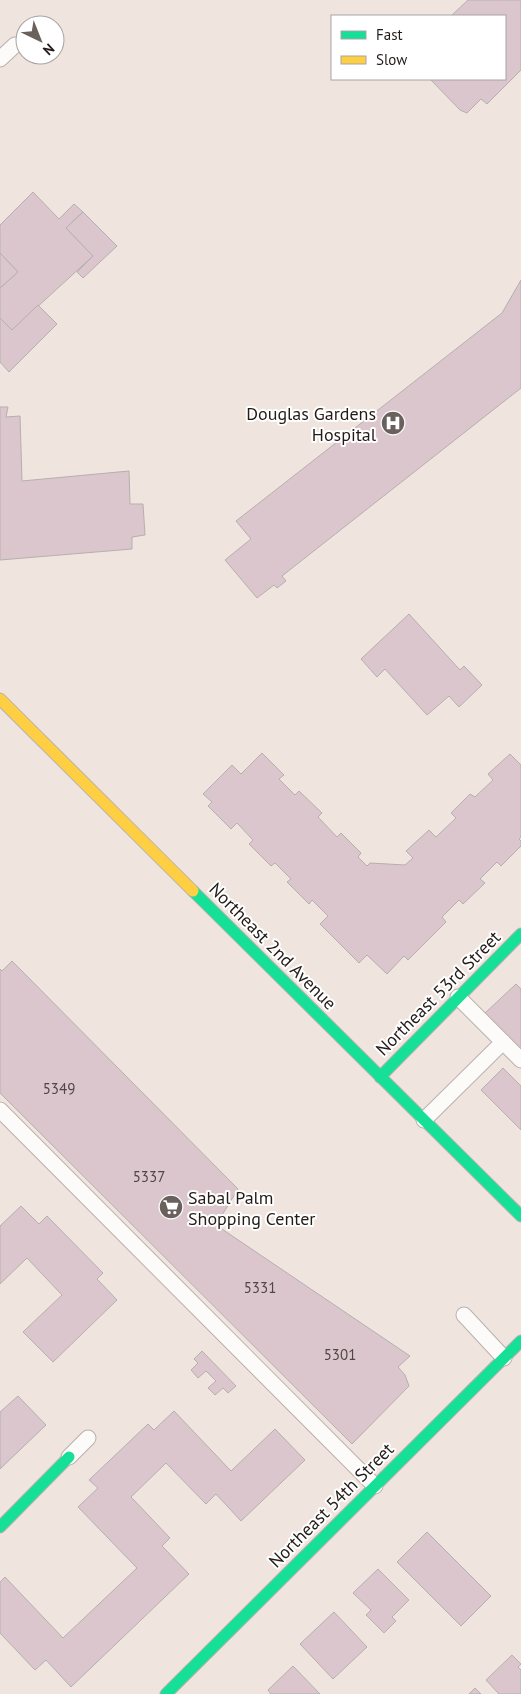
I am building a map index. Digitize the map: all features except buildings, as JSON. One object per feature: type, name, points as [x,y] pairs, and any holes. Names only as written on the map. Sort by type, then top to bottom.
[{"type":"main road","name":"Northeast 2nd Avenue","points":[[3,709],[521,1216]]},
{"type":"main road","name":"Northeast 53rd Street","points":[[380,1077],[521,934]]},
{"type":"main road","name":"Northeast 54th Street","points":[[166,1694],[521,1340]]},
{"type":"main road","points":[[0,1527],[68,1457]]},
{"type":"lane","points":[[0,59],[15,45]]},
{"type":"lane","points":[[458,997],[521,1060]]},
{"type":"lane","points":[[424,1120],[503,1042]]},
{"type":"lane","points":[[0,1110],[375,1486]]},
{"type":"lane","points":[[464,1315],[504,1358]]},
{"type":"lane","points":[[68,1457],[88,1438]]},
{"type":"traffic: fast","points":[[193,891],[521,1216]]},
{"type":"traffic: fast","points":[[380,1077],[521,934]]},
{"type":"traffic: fast","points":[[166,1694],[521,1341]]},
{"type":"traffic: fast","points":[[0,1527],[69,1457]]},
{"type":"traffic: slow","points":[[0,699],[193,891]]},
{"type":"place","name":"Douglas Gardens Hospital","points":[[393,423]]},
{"type":"place","name":"Sabal Palm Shopping Center","points":[[171,1207]]}]
